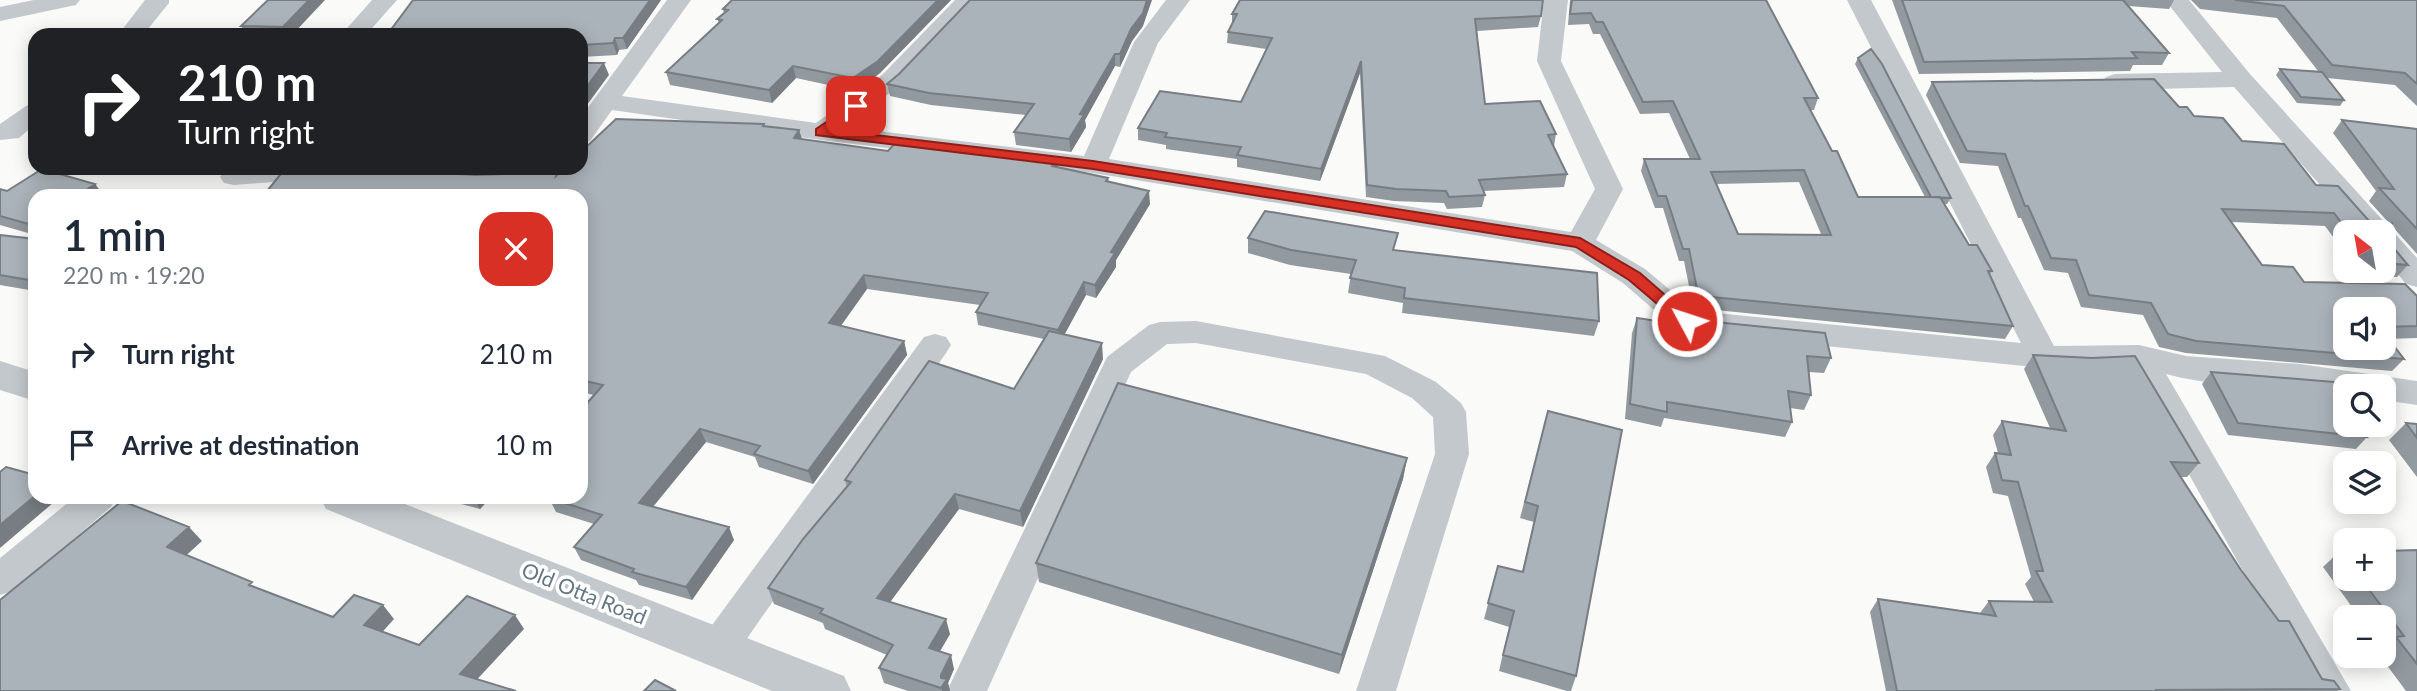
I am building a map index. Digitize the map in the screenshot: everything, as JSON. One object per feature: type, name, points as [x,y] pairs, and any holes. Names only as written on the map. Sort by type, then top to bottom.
[{"type":"street","points":[[0,14],[68,0]]},
{"type":"street","points":[[136,28],[157,0]]},
{"type":"street","points":[[359,28],[385,0]]},
{"type":"street","points":[[588,125],[604,101],[618,65],[679,0]]},
{"type":"street","points":[[821,132],[891,80],[968,0]]},
{"type":"street","points":[[1093,165],[1146,42],[1178,0]]},
{"type":"street","points":[[1556,0],[1549,61],[1609,189],[1580,243]]},
{"type":"street","points":[[1859,0],[1917,85],[2044,357]]},
{"type":"street","points":[[2177,0],[2241,79],[2366,220]]},
{"type":"street","points":[[2093,82],[2241,79]]},
{"type":"street","points":[[604,101],[821,132],[1093,165],[1580,243],[1634,276],[1687,321],[2044,357],[2139,356],[2186,368],[2333,381]]},
{"type":"street","points":[[0,132],[10,132],[28,116]]},
{"type":"street","points":[[231,180],[289,175]]},
{"type":"street","points":[[518,177],[551,180]]},
{"type":"street","points":[[2396,253],[2417,277]]},
{"type":"street","points":[[967,691],[1118,365],[1160,332],[1196,332],[1374,364],[1424,390],[1449,412],[1452,454],[1376,691]]},
{"type":"street","points":[[718,648],[934,345]]},
{"type":"street","points":[[2139,356],[2331,691]]},
{"type":"street","points":[[0,375],[28,385]]},
{"type":"street","points":[[2396,390],[2417,393]]},
{"type":"street","points":[[0,580],[91,504]]},
{"type":"street","name":"Old Otta Road","points":[[358,504],[827,691]]},
{"type":"building","points":[[268,0],[309,0],[283,27],[241,26]]},
{"type":"building","points":[[413,0],[650,0],[623,38],[615,38],[613,43],[588,45],[588,28],[392,28]]},
{"type":"building","points":[[732,0],[938,0],[878,61],[853,78],[793,66],[769,90],[666,72],[722,20],[717,19],[728,10],[723,9]]},
{"type":"building","points":[[970,0],[1147,0],[1143,13],[1131,29],[1120,54],[1115,54],[1080,114],[1084,115],[1069,139],[1014,132],[1034,104],[929,93],[887,84]]},
{"type":"building","points":[[1240,0],[1543,0],[1541,16],[1475,19],[1485,104],[1540,101],[1556,134],[1548,135],[1567,174],[1479,180],[1485,195],[1449,197],[1446,191],[1367,185],[1361,61],[1321,169],[1237,155],[1241,147],[1165,137],[1167,133],[1138,128],[1160,91],[1241,102],[1272,38],[1228,32],[1237,14],[1232,14]]},
{"type":"building","points":[[1572,0],[1766,0],[1818,98],[1804,98],[1832,151],[1837,151],[1858,197],[1940,197],[1969,245],[1977,245],[1992,271],[1988,271],[2013,326],[1698,294],[1689,249],[1683,249],[1666,196],[1658,196],[1644,159],[1700,159],[1673,101],[1643,102],[1603,22],[1596,22],[1591,13],[1570,14]],"holes":[[[1804,170],[1831,235],[1738,234],[1711,172]]]},
{"type":"building","points":[[1902,0],[2123,0],[2169,53],[2132,52],[2137,58],[1924,62]]},
{"type":"building","points":[[2235,0],[2417,0],[2417,84],[2405,73],[2332,65],[2284,6]]},
{"type":"building","points":[[1871,49],[1882,64],[1951,198],[1931,197],[1858,58]]},
{"type":"building","points":[[588,63],[604,63],[588,85]]},
{"type":"building","points":[[2280,69],[2322,72],[2344,100],[2301,97]]},
{"type":"building","points":[[2154,79],[2179,107],[2187,107],[2194,116],[2223,118],[2242,141],[2284,144],[2316,185],[2338,186],[2368,220],[2339,220],[2334,213],[2222,209],[2262,265],[2293,267],[2304,282],[2405,284],[2417,296],[2417,326],[2396,327],[2396,297],[2333,297],[2333,353],[2196,341],[2168,334],[2151,303],[2089,295],[2076,260],[2051,258],[2028,206],[2025,206],[2005,154],[1967,151],[1932,82]]},
{"type":"building","points":[[616,119],[764,124],[763,126],[799,130],[794,138],[888,151],[898,140],[963,153],[965,150],[1057,158],[1052,166],[1108,178],[1106,181],[1149,191],[1111,252],[1115,253],[1095,285],[1084,282],[1058,330],[976,312],[988,293],[864,275],[829,323],[904,341],[808,471],[754,454],[760,446],[700,429],[639,503],[729,527],[686,587],[632,572],[634,569],[574,547],[602,515],[568,504],[588,504],[588,402],[603,385],[588,382],[588,189],[269,189],[280,175],[588,175],[588,145]]},
{"type":"building","points":[[2342,120],[2417,129],[2417,229],[2379,188],[2394,189]]},
{"type":"building","points":[[32,175],[63,175],[95,184],[88,189],[28,189],[28,224],[0,216],[0,189],[7,191]]},
{"type":"building","points":[[1265,211],[1398,233],[1393,250],[1597,273],[1599,321],[1404,298],[1405,288],[1350,278],[1356,260],[1291,250],[1248,238]]},
{"type":"building","points":[[0,235],[28,238],[28,280],[0,275]]},
{"type":"building","points":[[2396,251],[2408,265],[2396,264]]},
{"type":"building","points":[[1637,318],[1706,328],[1704,321],[1825,333],[1831,358],[1807,356],[1811,395],[1788,391],[1792,422],[1667,402],[1667,412],[1630,404]]},
{"type":"building","points":[[1049,331],[1102,343],[1020,511],[955,494],[877,598],[946,619],[929,648],[951,655],[941,675],[941,678],[947,679],[941,688],[879,668],[893,645],[820,613],[823,609],[768,588],[803,539],[851,482],[845,480],[929,361],[1014,389]]},
{"type":"building","points":[[2396,349],[2404,359],[2396,358]]},
{"type":"building","points":[[2033,355],[2092,358],[2135,356],[2199,463],[2171,462],[2241,570],[2279,621],[2289,621],[2322,679],[2334,681],[2340,689],[1897,691],[1878,599],[1996,616],[1989,601],[2052,602],[2036,571],[2043,571],[2018,482],[2002,480],[1995,453],[2011,455],[2002,421],[2066,431]]},
{"type":"building","points":[[2211,372],[2333,382],[2333,433],[2238,423]]},
{"type":"building","points":[[1118,383],[1407,458],[1342,655],[1036,563]]},
{"type":"building","points":[[1548,411],[1622,430],[1576,676],[1503,655],[1514,611],[1488,603],[1498,566],[1523,572],[1538,506],[1525,502]]},
{"type":"building","points":[[2406,423],[2417,424],[2417,438]]},
{"type":"building","points":[[6,467],[28,473],[28,502],[0,525],[0,472]]},
{"type":"building","points":[[118,504],[130,504],[189,527],[167,547],[252,582],[249,585],[333,617],[354,595],[383,605],[364,625],[419,645],[467,596],[515,615],[460,674],[516,691],[0,691],[0,600]]},
{"type":"building","points":[[2417,550],[2417,664],[2396,637],[2404,636],[2396,625],[2396,605],[2381,605],[2370,591],[2396,591],[2396,551]]},
{"type":"building","points":[[655,680],[676,691],[644,691]]},
{"type":"route","points":[[856,106],[821,132],[1093,165],[1580,243],[1634,276],[1687,321]]}]
